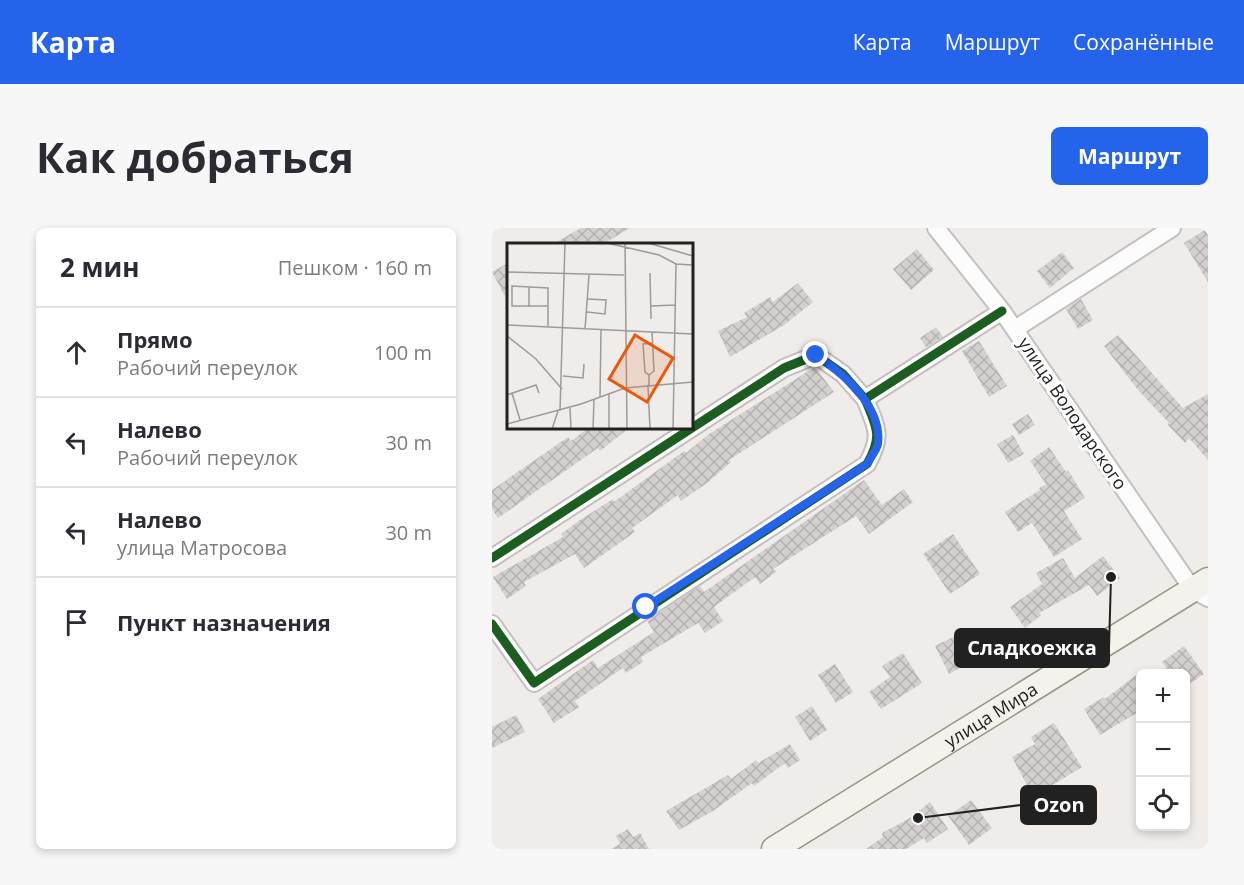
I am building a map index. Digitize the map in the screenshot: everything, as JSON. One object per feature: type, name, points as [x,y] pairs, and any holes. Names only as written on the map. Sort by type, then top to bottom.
[{"type":"main road","name":"улица Мира","points":[[774,849],[1203,589]]},
{"type":"street","name":"улица Володарского","points":[[936,228],[1002,311],[1203,589]]},
{"type":"street","points":[[1015,329],[1172,228]]},
{"type":"street","points":[[865,399],[1002,311]]},
{"type":"street","points":[[492,624],[534,683],[867,464],[878,445],[876,426],[865,399],[843,374],[816,355],[784,368],[693,427]]},
{"type":"street","points":[[492,558],[690,429]]},
{"type":"building","points":[[581,228],[630,228],[605,243],[555,243]]},
{"type":"building","points":[[1208,228],[1208,282],[1184,243]]},
{"type":"building","points":[[917,249],[934,270],[911,290],[893,269]]},
{"type":"building","points":[[1062,252],[1074,268],[1050,288],[1037,271]]},
{"type":"building","points":[[507,264],[507,300],[492,272]]},
{"type":"building","points":[[798,283],[813,302],[784,325],[730,357],[718,331],[747,317],[744,313],[770,297],[773,302]]},
{"type":"building","points":[[1081,299],[1093,320],[1078,329],[1066,309]]},
{"type":"building","points":[[936,327],[943,337],[926,347],[920,338]]},
{"type":"building","points":[[1118,335],[1183,408],[1208,394],[1208,460],[1189,438],[1185,443],[1168,425],[1169,423],[1138,390],[1104,346]]},
{"type":"building","points":[[979,341],[1007,386],[989,397],[962,351]]},
{"type":"building","points":[[815,367],[834,392],[729,460],[731,462],[707,483],[681,501],[678,495],[632,528],[635,532],[584,568],[575,554],[524,582],[526,586],[507,599],[493,577],[563,537],[561,534],[580,520],[613,499],[614,502],[684,451],[686,453],[709,434]]},
{"type":"building","points":[[1028,414],[1035,425],[1019,435],[1012,424]]},
{"type":"building","points":[[587,429],[628,429],[600,451],[598,448],[498,518],[492,509],[492,490],[568,437],[571,441]]},
{"type":"building","points":[[1013,435],[1024,454],[1008,463],[997,444]]},
{"type":"building","points":[[1049,447],[1066,472],[1068,470],[1085,498],[1064,511],[1082,539],[1054,557],[1032,523],[1018,532],[1005,512],[1046,484],[1030,461]]},
{"type":"building","points":[[864,480],[882,505],[904,489],[913,502],[869,534],[856,516],[773,569],[776,572],[760,584],[755,577],[714,607],[723,621],[705,633],[698,623],[641,657],[643,662],[626,673],[623,668],[575,701],[579,707],[554,723],[538,699],[593,660],[598,668],[654,632],[647,621],[700,586],[704,592]]},
{"type":"building","points":[[953,534],[980,574],[950,594],[923,554]]},
{"type":"building","points":[[1103,556],[1120,578],[1097,596],[1089,585],[1039,613],[1041,615],[1025,628],[1010,607],[1042,584],[1036,573],[1063,558],[1075,578]]},
{"type":"building","points":[[955,636],[969,663],[949,674],[935,646]]},
{"type":"building","points":[[1184,646],[1204,674],[1190,684],[1190,669],[1167,669],[1162,662]]},
{"type":"building","points":[[903,653],[922,683],[881,709],[869,692],[890,677],[882,666]]},
{"type":"building","points":[[835,664],[853,692],[836,703],[818,675]]},
{"type":"building","points":[[1136,675],[1136,713],[1100,735],[1084,709],[1104,697],[1105,699]]},
{"type":"building","points":[[812,706],[827,730],[810,741],[795,717]]},
{"type":"building","points":[[516,715],[525,732],[492,748],[492,727]]},
{"type":"building","points":[[1054,723],[1082,767],[1033,797],[1012,757],[1035,744],[1031,737]]},
{"type":"building","points":[[790,744],[800,760],[788,768],[785,763],[754,786],[752,783],[713,811],[679,830],[666,811],[728,775],[731,779],[756,760],[758,763]]},
{"type":"building","points":[[971,800],[992,828],[969,845],[948,816]]},
{"type":"building","points":[[930,802],[948,829],[927,843],[924,838],[906,849],[866,849],[883,837],[882,833],[910,818]]},
{"type":"building","points":[[628,829],[633,837],[640,833],[649,849],[611,849],[620,844],[616,836]]},
{"type":"cycle path","points":[[693,427],[784,368],[816,355],[843,374],[865,399],[1002,311]]},
{"type":"cycle path","points":[[492,624],[534,683],[867,464],[877,439],[873,417],[865,399]]},
{"type":"cycle path","points":[[492,558],[690,429]]},
{"type":"place","name":"Сладкоежка","points":[[1111,577]]},
{"type":"place","name":"Ozon","points":[[918,818]]},
{"type":"route","points":[[646,607],[867,464],[878,445],[876,426],[865,399],[843,374],[816,355]]}]
